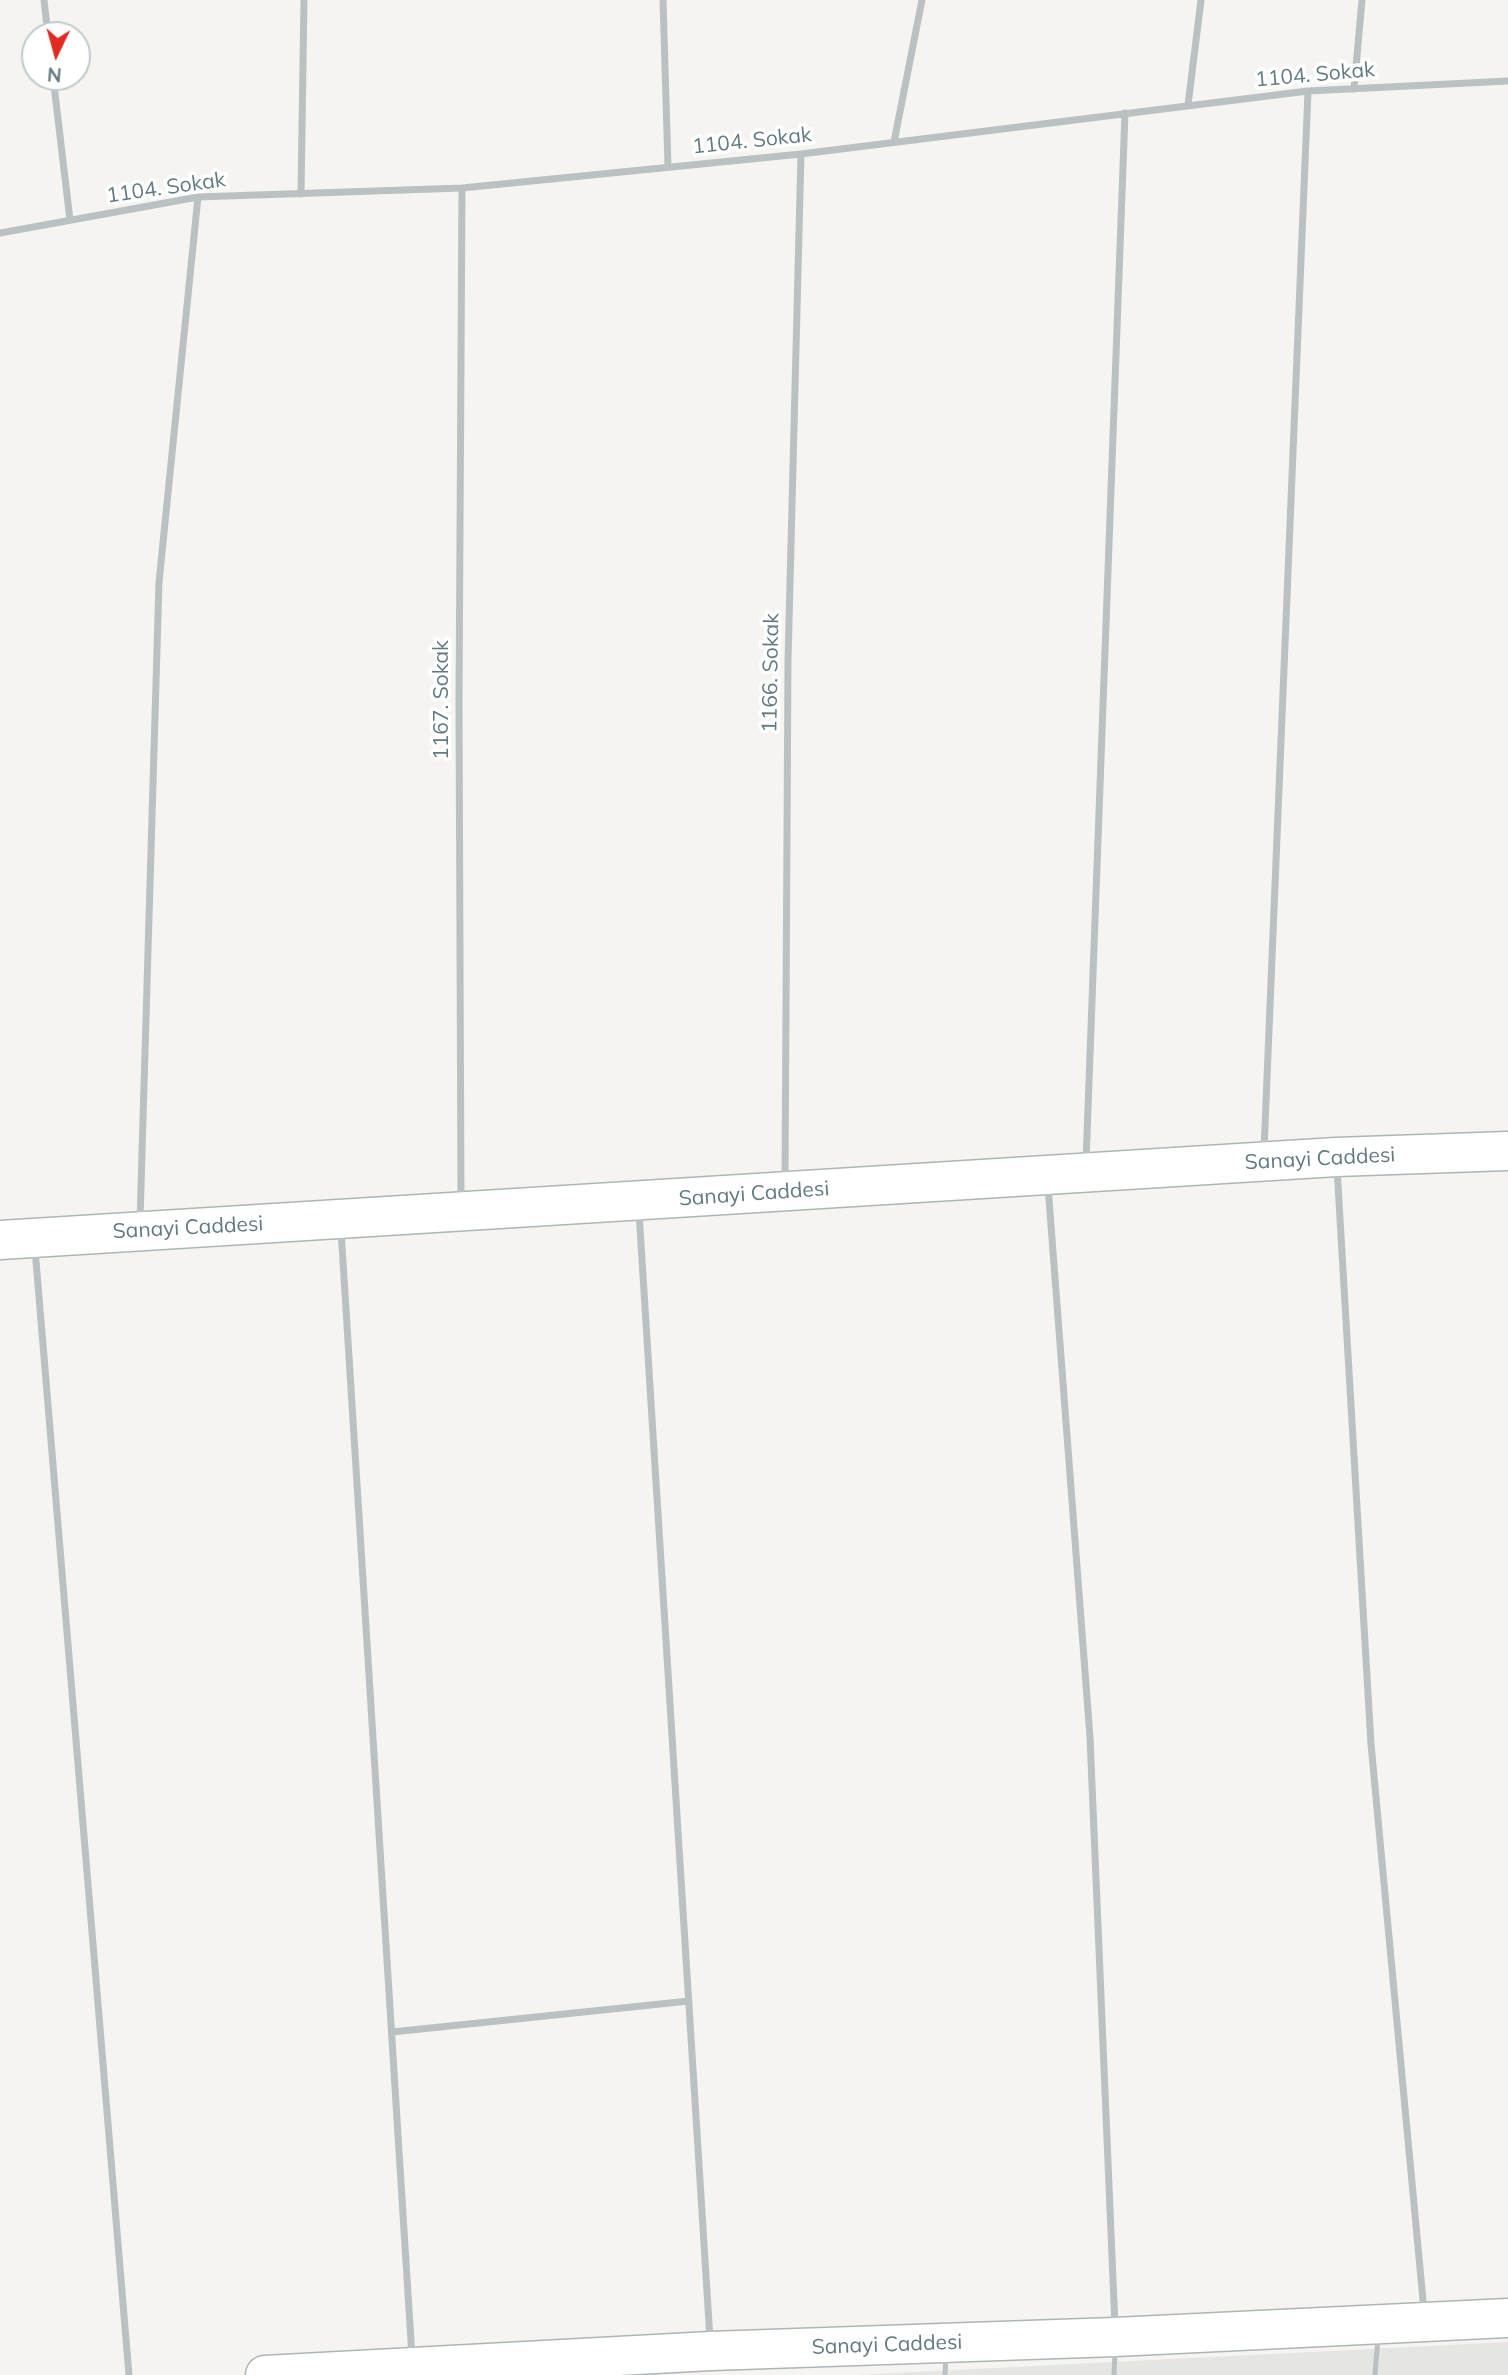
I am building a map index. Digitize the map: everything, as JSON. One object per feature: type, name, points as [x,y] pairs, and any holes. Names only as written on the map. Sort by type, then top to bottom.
[{"type":"street","points":[[44,0],[46,21]]},
{"type":"street","points":[[301,194],[304,0]]},
{"type":"street","points":[[663,0],[668,167]]},
{"type":"street","points":[[894,142],[922,0]]},
{"type":"street","points":[[1188,106],[1201,0]]},
{"type":"street","points":[[1354,89],[1362,0]]},
{"type":"street","name":"1104. Sokak","points":[[0,233],[198,197],[462,188],[800,154],[1308,91],[1508,81]]},
{"type":"street","points":[[55,91],[70,220]]},
{"type":"street","points":[[1263,1161],[1308,91]]},
{"type":"street","points":[[1086,1172],[1125,113]]},
{"type":"street","name":"1166. Sokak","points":[[785,1192],[788,661],[800,154]]},
{"type":"street","name":"1167. Sokak","points":[[461,1212],[459,702],[462,188]]},
{"type":"street","points":[[140,1231],[159,582],[198,197]]},
{"type":"street","name":"Sanayi Caddesi","points":[[17,1239],[1263,1161],[1508,1151]]},
{"type":"street","points":[[1336,1157],[1371,1744],[1424,2321]]},
{"type":"street","points":[[1047,1175],[1090,1737],[1115,2337]]},
{"type":"street","points":[[638,1201],[711,2351]]},
{"type":"street","points":[[340,1219],[413,2367]]},
{"type":"street","points":[[17,1239],[128,2375]]},
{"type":"street","points":[[392,2032],[689,2001]]},
{"type":"street","name":"Sanayi Caddesi","points":[[265,2375],[711,2351],[946,2359],[1115,2337],[1508,2318]]},
{"type":"lane","points":[[1375,2375],[1378,2323]]},
{"type":"lane","points":[[1114,2375],[1115,2337]]},
{"type":"shaded area","points":[[1508,2342],[1508,2375],[856,2375]]}]
